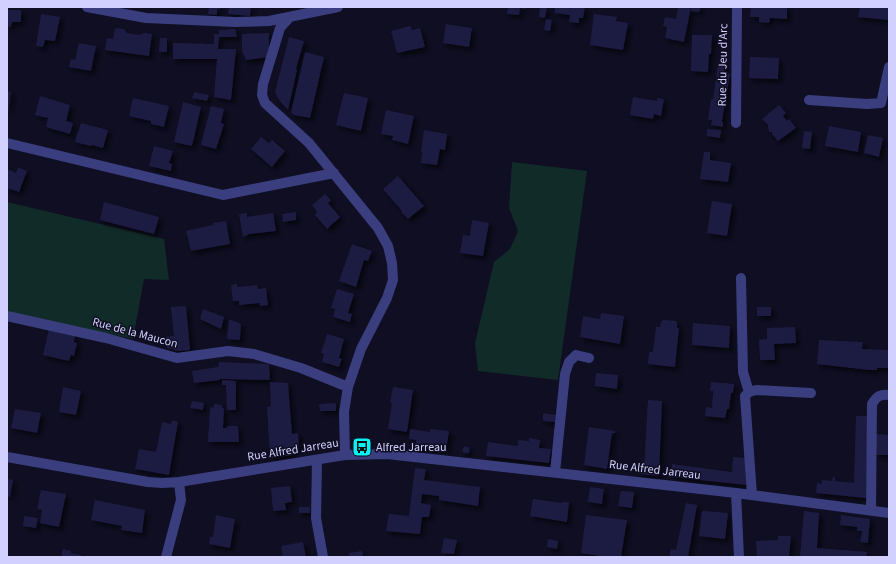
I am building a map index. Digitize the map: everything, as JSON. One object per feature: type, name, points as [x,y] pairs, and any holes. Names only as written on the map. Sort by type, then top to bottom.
[{"type":"street","points":[[87,7],[143,12],[165,20],[235,22],[269,21],[338,7]]},
{"type":"street","name":"Rue du Jeu d'Arc","points":[[736,123],[737,7]]},
{"type":"street","points":[[290,17],[280,28],[263,84],[262,95],[264,103],[309,143],[334,173],[378,228],[388,246],[392,263],[393,280],[387,298],[360,349],[348,387],[344,412],[345,455]]},
{"type":"street","points":[[809,100],[867,104],[881,103],[889,67]]},
{"type":"street","points":[[7,143],[223,195],[334,173]]},
{"type":"street","points":[[741,278],[744,372],[749,392]]},
{"type":"street","name":"Rue de la Maucon","points":[[7,316],[106,338],[177,358],[228,351],[254,354],[301,368],[348,387]]},
{"type":"street","points":[[555,472],[565,374],[569,362],[576,355],[589,358]]},
{"type":"street","points":[[752,495],[745,396],[749,392],[756,390],[811,394]]},
{"type":"street","points":[[870,510],[872,404],[877,397],[889,395]]},
{"type":"street","name":"Rue Alfred Jarreau","points":[[7,457],[148,482],[162,483],[179,482],[345,455],[387,454],[736,493],[889,513]]},
{"type":"street","points":[[317,460],[316,518],[323,557]]},
{"type":"street","points":[[166,557],[181,500],[179,482]]},
{"type":"street","points":[[736,493],[739,557]]},
{"type":"green space","points":[[512,162],[587,171],[558,380],[478,371],[475,343],[494,262],[510,249],[518,231],[509,208]]},
{"type":"green space","points":[[7,202],[164,239],[169,280],[144,279],[133,339],[7,312]]},
{"type":"building","points":[[209,7],[220,7],[220,9],[217,9],[217,15],[208,14]]},
{"type":"building","points":[[229,7],[251,7],[250,16],[228,14]]},
{"type":"building","points":[[508,7],[526,7],[526,9],[520,8],[519,15],[507,14]]},
{"type":"building","points":[[540,7],[547,7],[545,18],[539,17]]},
{"type":"building","points":[[555,7],[585,7],[583,18],[579,18],[579,23],[569,22],[570,15],[555,13]]},
{"type":"building","points":[[678,7],[691,7],[684,42],[665,38],[667,27],[663,26],[665,17],[676,19]]},
{"type":"building","points":[[692,7],[701,7],[699,12],[691,11]]},
{"type":"building","points":[[751,7],[785,7],[787,8],[787,19],[770,18],[769,23],[759,22],[759,17],[750,17]]},
{"type":"building","points":[[860,7],[889,7],[889,20],[858,17]]},
{"type":"building","points":[[7,10],[21,10],[21,22],[12,22],[11,27],[7,26]]},
{"type":"building","points":[[41,14],[60,17],[55,41],[45,40],[43,47],[36,46]]},
{"type":"building","points":[[594,14],[617,17],[616,21],[628,23],[623,50],[590,45]]},
{"type":"building","points":[[546,19],[552,20],[550,31],[544,30]]},
{"type":"building","points":[[446,24],[472,28],[469,47],[443,43]]},
{"type":"building","points":[[410,26],[412,30],[420,28],[425,47],[397,53],[391,31]]},
{"type":"building","points":[[115,28],[124,29],[127,33],[140,35],[144,33],[152,34],[149,56],[105,50],[107,38],[113,39]]},
{"type":"building","points":[[235,29],[237,37],[219,37],[218,49],[236,49],[231,100],[214,97],[217,59],[173,59],[173,43],[214,44],[214,34],[219,34],[219,30]]},
{"type":"building","points":[[269,33],[269,57],[246,60],[242,51],[242,34]]},
{"type":"building","points":[[692,35],[712,35],[708,72],[691,71]]},
{"type":"building","points":[[289,37],[304,41],[296,69],[288,110],[279,100],[275,92]]},
{"type":"building","points":[[160,38],[167,38],[167,52],[159,52]]},
{"type":"building","points":[[79,43],[96,46],[91,71],[69,67],[71,59],[75,60]]},
{"type":"building","points":[[305,52],[324,57],[310,118],[294,115],[291,112]]},
{"type":"building","points":[[750,57],[779,58],[778,79],[749,78]]},
{"type":"building","points":[[718,65],[725,66],[724,73],[730,74],[722,121],[723,127],[711,125],[712,120],[708,120]]},
{"type":"building","points":[[7,91],[11,92],[8,112],[7,112]]},
{"type":"building","points":[[194,92],[209,95],[207,101],[192,98]]},
{"type":"building","points":[[344,93],[368,98],[361,131],[336,125]]},
{"type":"building","points":[[40,96],[70,105],[66,121],[73,123],[70,134],[46,127],[48,118],[35,115]]},
{"type":"building","points":[[633,97],[657,101],[657,98],[664,99],[661,116],[654,114],[653,119],[630,115]]},
{"type":"building","points":[[133,98],[169,106],[164,127],[151,124],[151,121],[129,116]]},
{"type":"building","points":[[183,102],[201,107],[192,146],[174,142]]},
{"type":"building","points":[[779,105],[786,113],[783,116],[787,121],[789,119],[796,128],[778,141],[772,132],[769,132],[768,125],[762,119]]},
{"type":"building","points":[[211,106],[224,109],[221,123],[224,124],[216,149],[201,145]]},
{"type":"building","points":[[386,110],[414,116],[408,144],[392,140],[393,136],[381,134]]},
{"type":"building","points":[[81,123],[108,130],[103,148],[75,142]]},
{"type":"building","points":[[829,126],[861,132],[858,152],[825,146]]},
{"type":"building","points":[[707,129],[721,130],[720,138],[707,136]]},
{"type":"building","points":[[424,130],[447,134],[445,150],[440,149],[437,165],[421,163]]},
{"type":"building","points":[[804,131],[812,132],[810,149],[802,148]]},
{"type":"building","points":[[868,135],[883,138],[879,157],[864,153]]},
{"type":"building","points":[[261,137],[269,143],[272,140],[285,151],[272,167],[251,149]]},
{"type":"building","points":[[154,146],[173,151],[169,163],[172,164],[171,171],[149,166]]},
{"type":"building","points":[[704,152],[710,152],[710,160],[731,163],[728,182],[700,179]]},
{"type":"building","points":[[18,167],[27,171],[19,192],[7,188],[7,169],[16,173]]},
{"type":"building","points":[[398,176],[424,206],[408,219],[383,189]]},
{"type":"building","points":[[325,194],[331,200],[328,203],[340,217],[327,229],[315,215],[317,212],[312,205]]},
{"type":"building","points":[[712,201],[732,204],[727,236],[707,233]]},
{"type":"building","points":[[104,202],[159,217],[154,234],[100,220]]},
{"type":"building","points":[[296,212],[296,220],[283,222],[282,214]]},
{"type":"building","points":[[247,213],[247,217],[273,213],[276,231],[249,234],[243,237],[239,214]]},
{"type":"building","points":[[472,220],[489,223],[483,256],[460,253],[463,235],[470,236]]},
{"type":"building","points":[[226,221],[230,244],[191,251],[186,231],[213,225],[213,223]]},
{"type":"building","points":[[352,244],[372,251],[368,261],[364,260],[356,287],[339,281]]},
{"type":"building","points":[[237,284],[237,287],[257,285],[258,289],[266,288],[268,305],[260,306],[259,303],[239,305],[239,301],[233,301],[231,285]]},
{"type":"building","points":[[337,289],[354,294],[348,313],[352,314],[350,322],[333,317],[335,309],[331,308]]},
{"type":"building","points":[[186,306],[190,350],[175,351],[167,348],[166,337],[174,336],[171,307]]},
{"type":"building","points":[[757,307],[771,307],[771,316],[757,316]]},
{"type":"building","points":[[203,309],[224,317],[221,329],[200,319]]},
{"type":"building","points":[[601,313],[624,316],[620,344],[580,337],[583,316],[600,319]]},
{"type":"building","points":[[229,319],[241,324],[240,340],[227,339]]},
{"type":"building","points":[[663,320],[676,321],[677,328],[679,328],[675,367],[648,364],[649,352],[653,352],[656,327],[660,327]]},
{"type":"building","points":[[693,323],[730,326],[729,348],[692,345]]},
{"type":"building","points":[[795,327],[796,343],[774,344],[775,360],[760,360],[759,340],[767,339],[767,328]]},
{"type":"building","points":[[49,329],[75,335],[74,342],[77,343],[74,356],[71,355],[69,361],[43,355]]},
{"type":"building","points":[[327,334],[344,339],[339,358],[342,359],[339,367],[322,362],[324,354],[321,353]]},
{"type":"building","points":[[819,340],[863,342],[862,349],[889,350],[889,368],[869,370],[817,364]]},
{"type":"building","points":[[219,362],[269,364],[270,380],[220,379],[194,383],[192,371],[218,367]]},
{"type":"building","points":[[596,373],[618,375],[617,389],[595,386]]},
{"type":"building","points":[[222,380],[236,381],[236,410],[227,410],[226,385],[222,385]]},
{"type":"building","points":[[270,382],[288,383],[292,434],[298,433],[299,447],[293,448],[293,455],[270,458],[267,407],[271,406]]},
{"type":"building","points":[[711,382],[734,384],[729,409],[727,409],[725,418],[705,416],[706,407],[712,408],[713,391],[710,391]]},
{"type":"building","points":[[63,387],[81,391],[76,415],[59,412]]},
{"type":"building","points":[[393,387],[413,390],[407,432],[388,429]]},
{"type":"building","points":[[648,400],[662,401],[659,476],[639,474],[639,469],[644,469]]},
{"type":"building","points":[[192,401],[204,403],[203,410],[190,408]]},
{"type":"building","points":[[336,403],[336,411],[320,411],[319,404]]},
{"type":"building","points":[[214,404],[222,405],[222,408],[224,408],[223,428],[228,428],[227,426],[238,426],[239,442],[208,442],[210,407],[214,408]]},
{"type":"building","points":[[15,409],[41,413],[37,433],[11,428]]},
{"type":"building","points":[[543,413],[556,415],[555,422],[543,421]]},
{"type":"building","points":[[856,416],[868,416],[866,498],[816,493],[817,483],[822,484],[822,480],[832,481],[833,477],[835,477],[835,481],[854,483]]},
{"type":"building","points":[[172,420],[178,422],[169,475],[135,469],[139,449],[156,452],[162,422],[171,424]]},
{"type":"building","points":[[589,427],[615,431],[615,433],[612,433],[607,469],[584,465]]},
{"type":"building","points":[[410,429],[430,432],[430,429],[449,431],[446,451],[415,447],[416,440],[409,439]]},
{"type":"building","points":[[876,434],[889,435],[889,455],[876,455]]},
{"type":"building","points":[[529,438],[540,440],[539,448],[551,449],[549,463],[486,456],[488,442],[518,446],[518,440],[529,441]]},
{"type":"building","points":[[466,446],[469,447],[469,453],[466,454],[463,453],[462,450],[463,447]]},
{"type":"building","points":[[733,457],[745,458],[746,485],[672,477],[672,464],[732,472]]},
{"type":"building","points":[[415,468],[426,469],[424,480],[480,487],[478,506],[439,500],[439,496],[422,494],[421,503],[431,505],[429,517],[422,517],[420,534],[386,531],[389,514],[409,516]]},
{"type":"building","points":[[7,479],[13,480],[10,497],[7,496]]},
{"type":"building","points":[[290,486],[292,502],[285,503],[286,510],[273,511],[271,488]]},
{"type":"building","points":[[590,487],[604,489],[602,504],[588,502]]},
{"type":"building","points":[[41,490],[66,494],[59,527],[40,523],[42,510],[37,509]]},
{"type":"building","points":[[621,491],[634,492],[632,508],[618,506]]},
{"type":"building","points":[[533,499],[562,503],[569,502],[567,522],[530,516]]},
{"type":"building","points":[[95,500],[145,510],[142,533],[121,530],[122,526],[91,520]]},
{"type":"building","points":[[686,503],[697,505],[688,557],[669,557],[671,549],[676,550]]},
{"type":"building","points":[[299,507],[310,507],[310,513],[299,513]]},
{"type":"building","points":[[702,511],[728,513],[725,539],[699,536]]},
{"type":"building","points":[[804,511],[819,513],[817,548],[867,552],[866,557],[800,557]]},
{"type":"building","points":[[216,515],[235,519],[230,548],[209,544],[210,537],[213,537]]},
{"type":"building","points":[[586,515],[627,520],[621,557],[606,557],[581,553]]},
{"type":"building","points":[[841,515],[870,519],[868,543],[860,542],[862,531],[857,531],[857,527],[840,525]]},
{"type":"building","points":[[24,516],[38,518],[36,528],[23,526]]},
{"type":"building","points":[[778,536],[791,536],[789,557],[757,557],[756,541],[778,540]]},
{"type":"building","points":[[444,538],[457,540],[454,554],[441,553]]},
{"type":"building","points":[[548,539],[558,541],[557,549],[547,547]]},
{"type":"building","points":[[303,542],[306,557],[283,557],[281,546]]},
{"type":"building","points":[[63,549],[71,551],[71,553],[81,555],[81,557],[61,557]]},
{"type":"building","points":[[362,551],[363,557],[350,557],[349,553]]},
{"type":"place","name":"Alfred Jarreau","points":[[362,447]]}]
